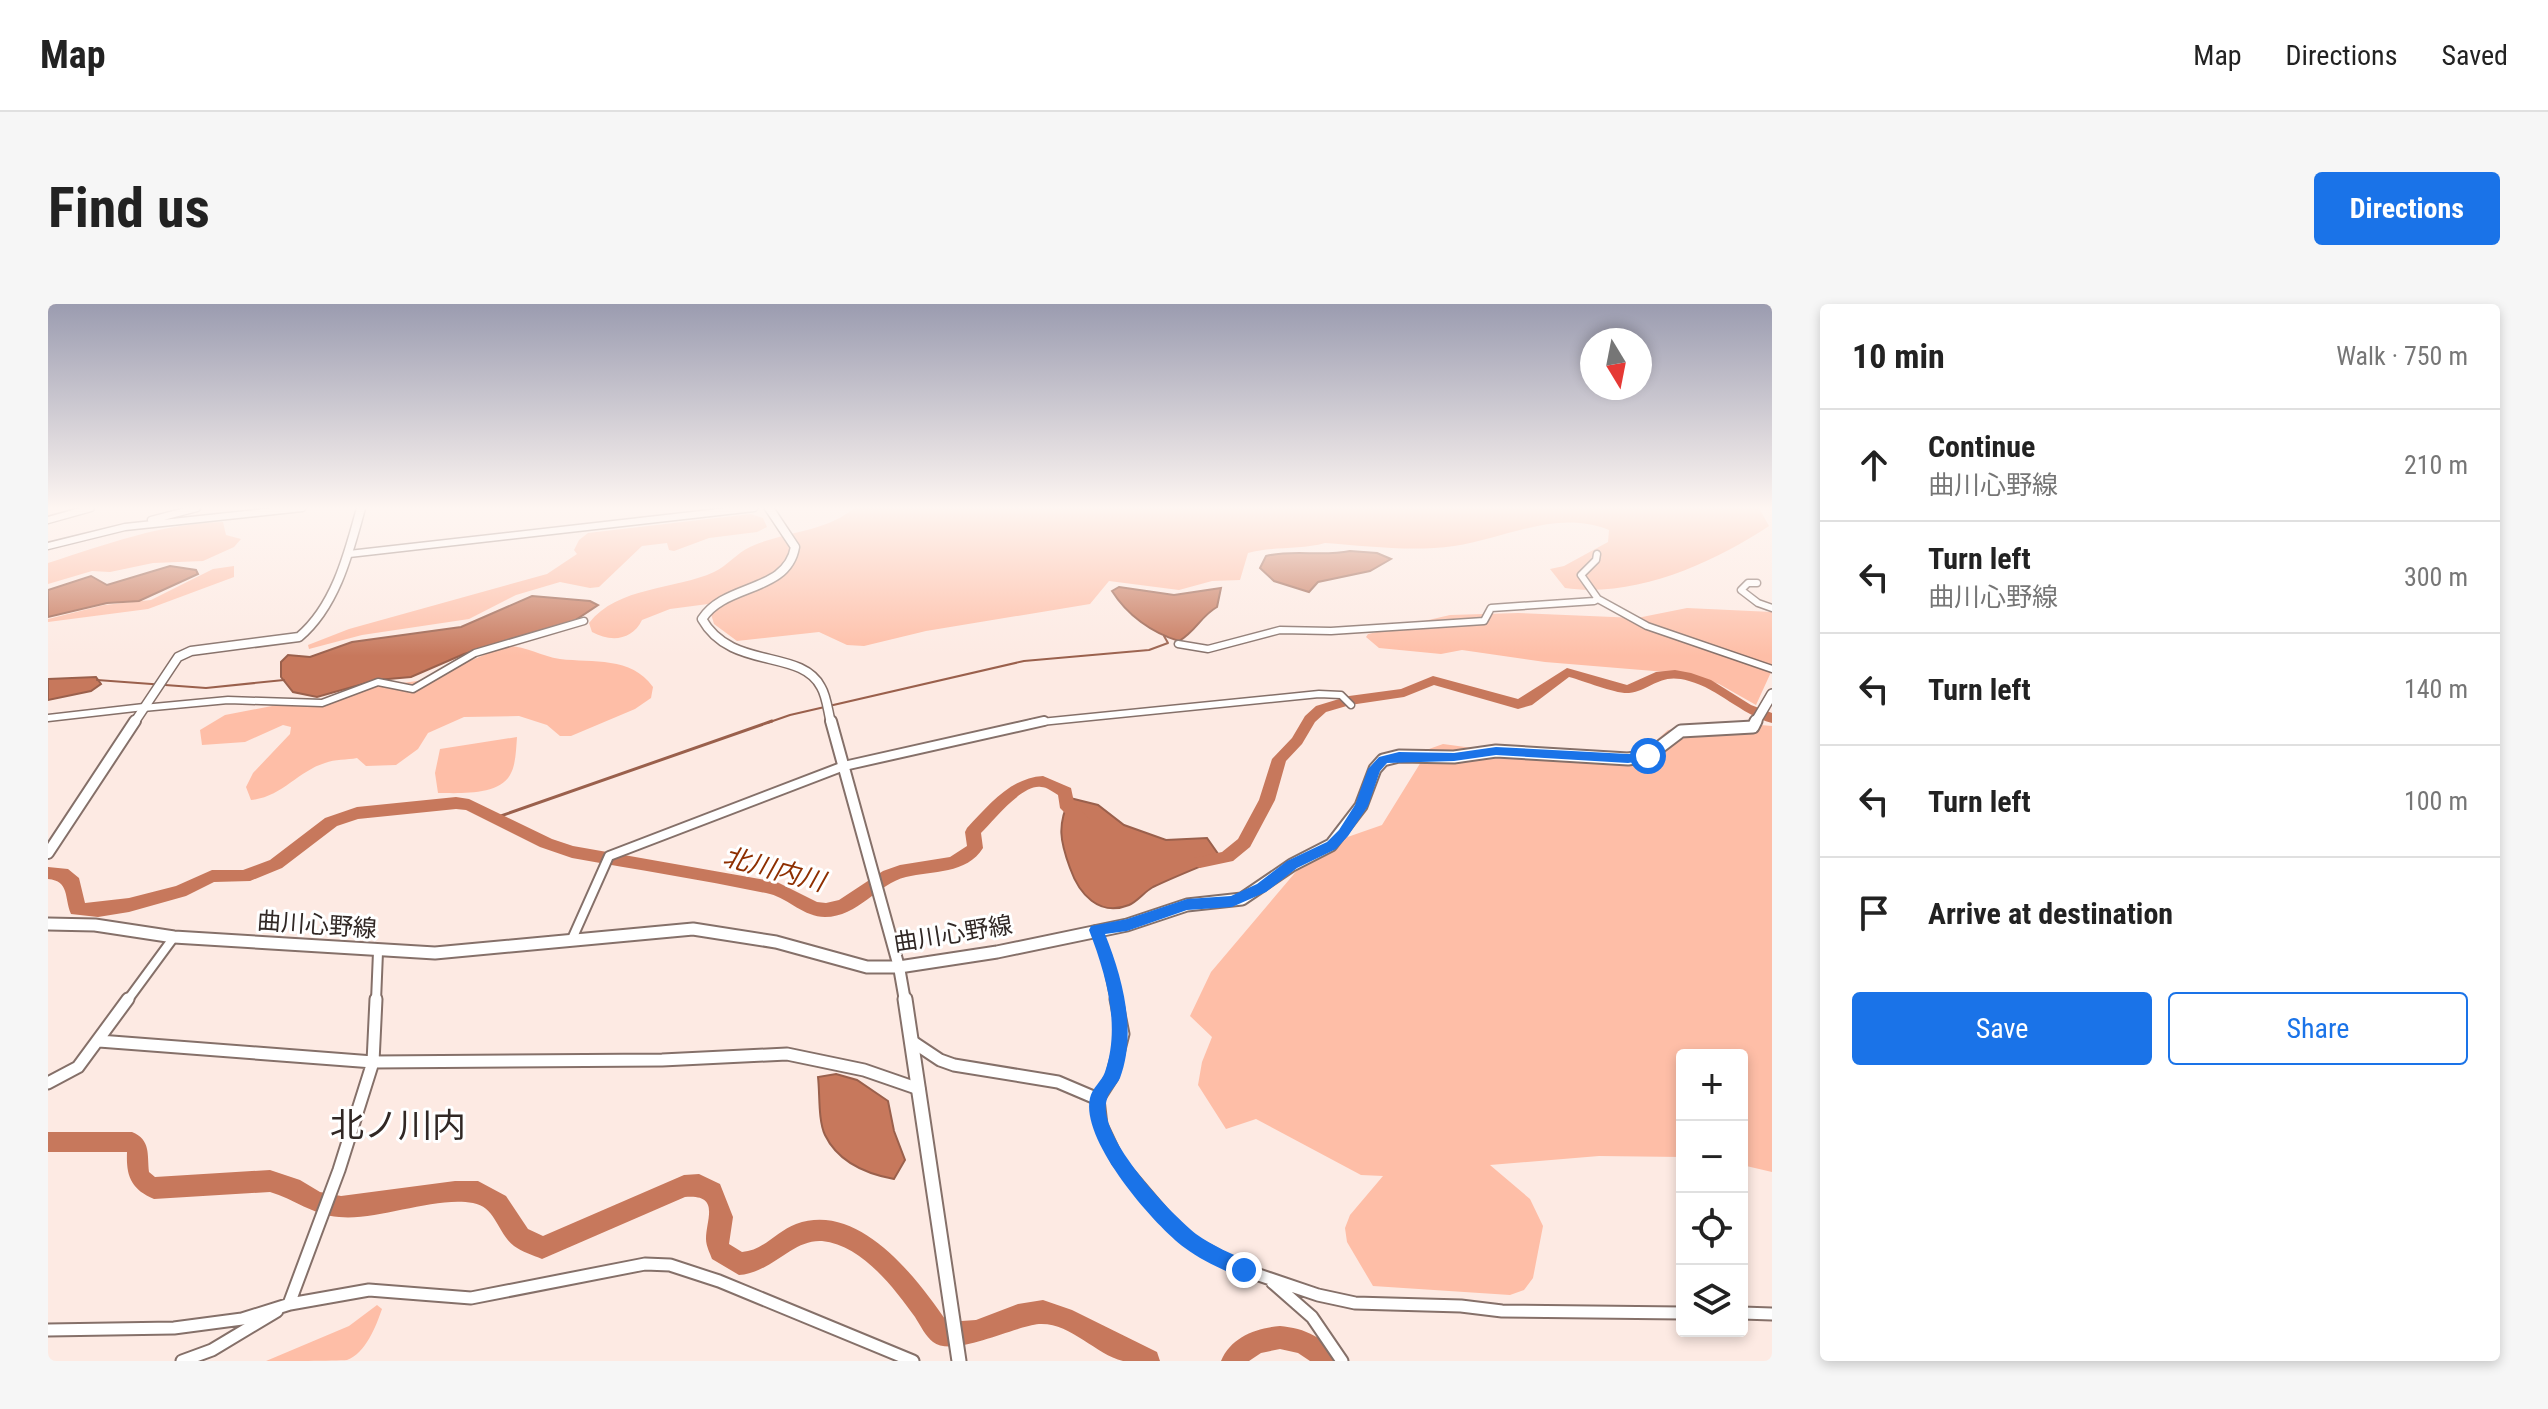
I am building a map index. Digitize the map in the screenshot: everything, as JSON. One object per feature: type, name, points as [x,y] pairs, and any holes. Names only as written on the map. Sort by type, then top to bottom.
[{"type":"main road","name":"曲川心野線","points":[[48,924],[95,925],[174,937],[378,952],[435,953],[693,929],[776,942],[867,967],[899,967],[997,952],[1127,925],[1187,905],[1232,902],[1331,845],[1361,806],[1375,769],[1383,760],[1399,756],[1454,757],[1496,751],[1628,759],[1648,756],[1681,731],[1753,727],[1772,694]]},
{"type":"street","points":[[48,853],[171,663],[183,654],[289,639],[307,632],[313,627],[347,557]]},
{"type":"street","points":[[794,557],[782,573],[711,606],[702,619],[711,634],[733,649],[793,665],[814,676],[821,686],[899,967],[913,1042],[959,1361]]},
{"type":"street","points":[[1596,557],[1581,575],[1598,599],[1647,626],[1772,669]]},
{"type":"street","points":[[1757,583],[1748,583],[1741,590],[1758,603],[1772,608]]},
{"type":"street","points":[[1178,644],[1208,649],[1280,630],[1331,631],[1484,621],[1491,608],[1598,599]]},
{"type":"street","points":[[48,718],[202,701],[322,702],[358,687],[383,682],[401,689],[413,689],[475,653],[584,621]]},
{"type":"street","points":[[572,939],[609,856],[844,766],[1036,722],[1319,694],[1341,695],[1351,705]]},
{"type":"street","points":[[1096,930],[1107,958],[1123,1034],[1112,1077],[1098,1099],[1101,1125],[1118,1161],[1169,1221],[1192,1242],[1244,1270],[1318,1295],[1355,1303],[1461,1306],[1502,1311],[1676,1313]]},
{"type":"street","points":[[48,1083],[68,1075],[99,1041],[174,937]]},
{"type":"street","points":[[182,1361],[212,1350],[290,1304],[339,1170],[373,1062],[378,952]]},
{"type":"street","points":[[99,1041],[373,1062],[662,1060],[787,1054],[864,1070],[919,1089]]},
{"type":"street","points":[[913,1042],[940,1060],[954,1065],[1058,1082],[1098,1099]]},
{"type":"street","points":[[48,1330],[174,1328],[242,1319],[290,1304],[369,1290],[471,1298],[645,1264],[670,1265],[757,1295],[913,1361]]},
{"type":"street","points":[[1265,1276],[1303,1304],[1329,1336],[1342,1361]]},
{"type":"street","points":[[1748,1313],[1772,1314]]},
{"type":"shaded area","points":[[66,557],[211,557],[203,561],[153,563],[110,572],[92,571],[48,584],[48,563]]},
{"type":"shaded area","points":[[572,557],[630,557],[599,587],[560,582],[516,595],[469,619],[362,635],[309,649],[308,645],[349,629],[547,574]]},
{"type":"shaded area","points":[[735,557],[1247,557],[1240,580],[1212,581],[1179,590],[1109,581],[1090,604],[926,631],[864,646],[847,645],[819,632],[737,641],[714,624],[708,604],[670,609],[642,620],[632,632],[620,638],[592,632],[589,623],[615,602],[648,590],[699,578]]},
{"type":"shaded area","points":[[1265,557],[1391,559],[1370,571],[1318,582],[1309,592],[1274,581],[1260,568]]},
{"type":"shaded area","points":[[1580,557],[1714,557],[1645,583],[1591,590],[1565,588],[1550,569]]},
{"type":"shaded area","points":[[170,566],[196,570],[198,574],[139,601],[107,603],[48,617],[48,590],[91,576],[107,585]]},
{"type":"shaded area","points":[[234,566],[234,577],[148,609],[48,622],[48,619],[104,605],[151,600],[213,569]]},
{"type":"shaded area","points":[[1119,587],[1174,595],[1221,588],[1217,607],[1179,641],[1150,628],[1133,615],[1112,591]]},
{"type":"shaded area","points":[[532,596],[590,601],[598,605],[571,623],[464,654],[411,677],[377,680],[317,697],[293,692],[281,677],[281,662],[288,655],[310,657],[352,642],[461,627]]},
{"type":"shaded area","points":[[1687,608],[1772,612],[1772,670],[1756,705],[1719,684],[1690,674],[1545,662],[1462,650],[1441,654],[1379,648],[1366,637],[1450,615],[1518,613],[1637,618]]},
{"type":"shaded area","points":[[505,646],[560,659],[623,666],[644,677],[653,687],[651,698],[635,709],[571,736],[560,736],[547,725],[519,716],[464,717],[428,733],[418,749],[396,765],[366,766],[357,758],[329,762],[306,772],[272,794],[251,800],[246,787],[253,773],[290,734],[291,727],[283,725],[245,742],[202,745],[200,730],[225,715],[272,706],[320,702],[379,686],[425,680]]},
{"type":"shaded area","points":[[96,677],[101,684],[91,691],[48,700],[48,679]]},
{"type":"shaded area","points":[[1738,723],[1772,726],[1772,1172],[1748,1166],[1748,1049],[1676,1049],[1676,1157],[1599,1156],[1490,1165],[1530,1199],[1543,1226],[1533,1278],[1524,1290],[1510,1295],[1373,1286],[1347,1242],[1345,1228],[1350,1215],[1383,1176],[1361,1175],[1256,1119],[1226,1129],[1198,1085],[1202,1062],[1212,1037],[1190,1016],[1211,972],[1316,848],[1382,825],[1429,749],[1443,744],[1561,760],[1632,762],[1668,730]]},
{"type":"shaded area","points":[[517,737],[513,767],[504,782],[477,792],[438,793],[435,773],[440,749]]},
{"type":"shaded area","points":[[1070,798],[1098,805],[1124,825],[1166,840],[1207,838],[1221,858],[1153,887],[1129,905],[1108,908],[1100,905],[1092,901],[1079,886],[1064,849],[1061,833]]},
{"type":"shaded area","points":[[836,1074],[857,1080],[888,1101],[894,1131],[905,1160],[894,1179],[854,1165],[837,1153],[825,1135],[820,1115],[818,1077]]},
{"type":"shaded area","points":[[377,1305],[382,1309],[369,1338],[360,1351],[347,1360],[266,1361],[349,1326]]},
{"type":"waterway","points":[[767,723],[1024,661],[1149,650],[1168,643],[1164,636]]},
{"type":"waterway","name":"北川内川","points":[[1200,862],[1227,857],[1244,843],[1267,800],[1279,759],[1321,709],[1349,701],[1404,693],[1433,680],[1518,704],[1527,702],[1567,672],[1627,689],[1656,676],[1675,674],[1707,683],[1746,708],[1772,718]]},
{"type":"waterway","points":[[97,680],[206,688],[284,680]]},
{"type":"waterway","points":[[495,818],[772,721]]},
{"type":"waterway","name":"北川内川","points":[[48,873],[62,874],[73,883],[77,909],[98,910],[129,905],[180,891],[212,876],[244,876],[276,864],[331,822],[357,813],[456,803],[469,805],[546,843],[572,852],[777,889],[813,908],[826,910],[845,905],[889,876],[912,869],[945,865],[965,856],[975,848],[973,832],[1004,800],[1033,782],[1043,781],[1066,792],[1066,804],[1082,820]]},
{"type":"waterway","points":[[48,1142],[132,1142],[138,1148],[140,1177],[154,1188],[270,1181],[292,1188],[317,1202],[341,1207],[455,1192],[478,1192],[498,1204],[520,1237],[542,1248],[684,1186],[699,1185],[712,1192],[722,1217],[717,1240],[720,1251],[739,1264],[756,1261],[799,1234],[820,1230],[841,1234],[881,1260],[916,1299],[941,1334],[976,1332],[1018,1316],[1043,1312],[1064,1318],[1148,1361]]},
{"type":"waterway","points":[[1233,1361],[1254,1343],[1280,1337],[1305,1343],[1326,1361]]},
{"type":"district","name":"北ノ川内","points":[[398,1125]]},
{"type":"route","points":[[1244,1270],[1192,1242],[1169,1221],[1118,1161],[1101,1125],[1098,1099],[1112,1077],[1123,1034],[1107,958],[1096,930],[1127,925],[1164,910],[1187,905],[1232,902],[1261,888],[1292,865],[1331,845],[1343,833],[1361,806],[1375,769],[1383,760],[1399,756],[1454,757],[1496,751],[1628,759],[1648,756]]}]
